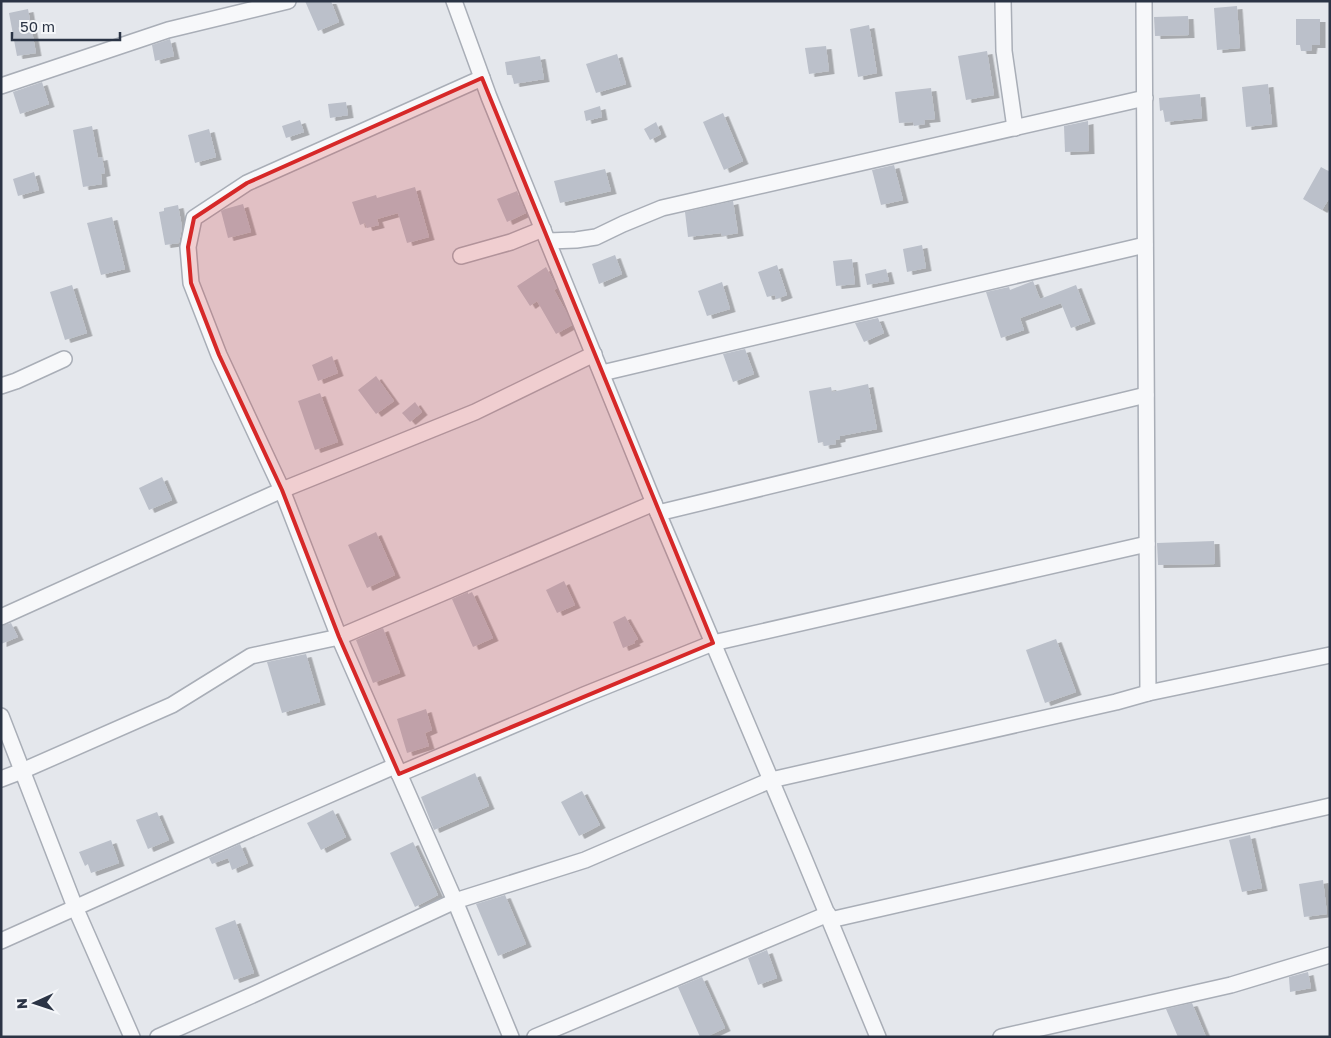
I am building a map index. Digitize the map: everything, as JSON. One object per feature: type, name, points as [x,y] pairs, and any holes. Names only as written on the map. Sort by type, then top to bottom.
[{"type":"street","points":[[1,86],[168,30],[288,1]]},
{"type":"street","points":[[454,1],[482,78],[656,508],[878,1037]]},
{"type":"street","points":[[1003,1],[1004,51],[1016,128]]},
{"type":"street","points":[[1144,1],[1148,693]]},
{"type":"street","points":[[482,78],[247,183],[194,218],[188,247],[191,283],[219,355],[282,490],[339,637],[455,901],[511,1037]]},
{"type":"street","points":[[461,256],[545,235],[576,240],[596,237],[662,208],[1145,98]]},
{"type":"street","points":[[602,373],[1145,245]]},
{"type":"street","points":[[1,617],[282,490],[475,412],[594,354]]},
{"type":"street","points":[[1,386],[64,359]]},
{"type":"street","points":[[1,779],[172,705],[251,656],[339,637],[656,508],[1146,395]]},
{"type":"street","points":[[1,941],[75,907],[397,770],[713,643],[1147,544]]},
{"type":"street","points":[[158,1037],[455,901],[585,860],[771,780],[1116,702],[1148,693],[1330,655]]},
{"type":"street","points":[[1,716],[75,907],[132,1037]]},
{"type":"street","points":[[535,1037],[829,917],[1330,806]]},
{"type":"street","points":[[1001,1037],[1231,985],[1330,956]]},
{"type":"highlighted area","points":[[482,78],[713,643],[399,774],[339,637],[282,490],[219,355],[191,283],[188,247],[194,218],[247,183]]},
{"type":"building","points":[[305,1],[331,1],[339,22],[318,31]]},
{"type":"building","points":[[1237,6],[1240,48],[1217,50],[1214,8]]},
{"type":"building","points":[[28,9],[36,53],[17,56],[9,13]]},
{"type":"building","points":[[1188,16],[1189,35],[1155,36],[1154,17]]},
{"type":"building","points":[[1296,19],[1320,19],[1320,45],[1312,45],[1311,51],[1301,51],[1300,45],[1296,45]]},
{"type":"building","points":[[869,25],[877,73],[858,77],[850,29]]},
{"type":"building","points":[[170,39],[174,56],[155,61],[152,45]]},
{"type":"building","points":[[826,46],[829,71],[809,74],[805,48]]},
{"type":"building","points":[[987,51],[994,95],[966,100],[958,56]]},
{"type":"building","points":[[617,54],[626,84],[596,93],[586,64]]},
{"type":"building","points":[[540,56],[544,79],[514,84],[512,75],[507,75],[505,62]]},
{"type":"building","points":[[42,82],[49,104],[20,114],[13,92]]},
{"type":"building","points":[[1268,84],[1272,124],[1246,127],[1242,87]]},
{"type":"building","points":[[931,88],[935,119],[924,120],[925,124],[914,126],[913,122],[899,123],[895,92]]},
{"type":"building","points":[[1200,94],[1202,118],[1165,122],[1163,110],[1160,111],[1159,98]]},
{"type":"building","points":[[346,102],[348,115],[330,118],[328,104]]},
{"type":"building","points":[[600,106],[602,117],[586,121],[584,111]]},
{"type":"building","points":[[723,113],[743,161],[724,170],[703,122]]},
{"type":"building","points":[[300,120],[304,132],[286,138],[282,126]]},
{"type":"building","points":[[1088,121],[1089,151],[1065,152],[1064,126]]},
{"type":"building","points":[[656,122],[661,134],[650,140],[644,129]]},
{"type":"building","points":[[92,126],[98,158],[102,157],[105,173],[101,174],[102,184],[83,187],[73,130]]},
{"type":"building","points":[[209,129],[216,157],[195,163],[188,135]]},
{"type":"building","points":[[894,165],[903,200],[881,205],[872,170]]},
{"type":"building","points":[[1321,167],[1330,172],[1330,197],[1322,210],[1303,199]]},
{"type":"building","points":[[605,169],[611,191],[560,203],[554,181]]},
{"type":"building","points":[[34,172],[39,190],[18,196],[13,179]]},
{"type":"building","points":[[415,187],[429,237],[407,243],[398,213],[377,219],[379,225],[367,228],[365,223],[360,225],[352,202],[376,195],[377,198]]},
{"type":"building","points":[[517,191],[526,213],[507,222],[497,199]]},
{"type":"building","points":[[733,201],[738,233],[722,236],[721,233],[688,237],[685,212]]},
{"type":"building","points":[[243,204],[251,232],[228,238],[221,211]]},
{"type":"building","points":[[178,205],[182,227],[179,243],[165,245],[159,212],[164,211],[164,208]]},
{"type":"building","points":[[112,217],[125,269],[101,275],[87,223]]},
{"type":"building","points":[[922,245],[926,268],[907,272],[903,249]]},
{"type":"building","points":[[615,255],[622,274],[599,284],[592,264]]},
{"type":"building","points":[[852,259],[855,284],[836,286],[833,261]]},
{"type":"building","points":[[777,265],[787,295],[776,299],[775,295],[767,297],[758,272]]},
{"type":"building","points":[[546,267],[557,288],[554,290],[572,325],[556,334],[537,301],[530,306],[517,286]]},
{"type":"building","points":[[886,269],[889,281],[867,285],[865,274]]},
{"type":"building","points":[[1033,281],[1040,299],[1076,285],[1090,321],[1071,328],[1061,303],[1020,318],[1024,330],[1001,338],[986,292],[1009,287],[1010,290]]},
{"type":"building","points":[[722,282],[730,309],[707,316],[698,291]]},
{"type":"building","points":[[72,285],[87,333],[65,340],[50,292]]},
{"type":"building","points":[[878,318],[884,333],[864,342],[855,323]]},
{"type":"building","points":[[745,349],[754,374],[733,382],[723,354]]},
{"type":"building","points":[[332,356],[338,373],[318,381],[312,365]]},
{"type":"building","points":[[376,376],[394,401],[376,414],[358,390]]},
{"type":"building","points":[[868,384],[877,429],[840,436],[840,439],[835,440],[836,444],[824,446],[823,442],[818,443],[809,391],[831,387],[832,392]]},
{"type":"building","points":[[320,393],[338,442],[315,450],[298,401]]},
{"type":"building","points":[[415,402],[422,412],[410,422],[402,413]]},
{"type":"building","points":[[162,477],[172,500],[149,510],[139,488]]},
{"type":"building","points":[[376,532],[395,575],[367,588],[348,545]]},
{"type":"building","points":[[1214,541],[1215,564],[1158,565],[1157,543]]},
{"type":"building","points":[[564,581],[575,605],[557,613],[546,590]]},
{"type":"building","points":[[468,592],[468,594],[472,592],[493,638],[473,647],[452,599]]},
{"type":"building","points":[[625,616],[638,639],[634,641],[635,643],[623,648],[613,622]]},
{"type":"building","points":[[11,623],[18,637],[1,644],[1,626]]},
{"type":"building","points":[[383,628],[400,673],[373,683],[356,640]]},
{"type":"building","points":[[1056,639],[1076,692],[1045,703],[1026,650]]},
{"type":"building","points":[[306,654],[320,702],[282,713],[267,662]]},
{"type":"building","points":[[426,709],[432,730],[425,733],[429,746],[407,753],[397,719]]},
{"type":"building","points":[[475,773],[489,806],[434,830],[421,797]]},
{"type":"building","points":[[582,791],[600,825],[579,836],[561,802]]},
{"type":"building","points":[[333,810],[346,837],[321,850],[307,823]]},
{"type":"building","points":[[157,812],[169,840],[148,849],[136,820]]},
{"type":"building","points":[[1250,835],[1262,888],[1242,892],[1229,840]]},
{"type":"building","points":[[111,840],[119,863],[91,873],[88,864],[85,866],[79,852]]},
{"type":"building","points":[[413,842],[438,895],[415,907],[390,853]]},
{"type":"building","points":[[240,844],[248,863],[232,870],[228,858],[212,864],[209,858]]},
{"type":"building","points":[[1323,880],[1327,914],[1304,917],[1299,884]]},
{"type":"building","points":[[505,895],[526,944],[498,956],[476,904]]},
{"type":"building","points":[[235,920],[254,973],[234,980],[215,928]]},
{"type":"building","points":[[767,950],[777,978],[758,985],[748,958]]},
{"type":"building","points":[[1308,972],[1311,988],[1290,992],[1289,977]]},
{"type":"building","points":[[702,977],[725,1028],[706,1037],[700,1037],[678,987]]},
{"type":"building","points":[[1192,1003],[1206,1037],[1178,1037],[1166,1009]]}]
